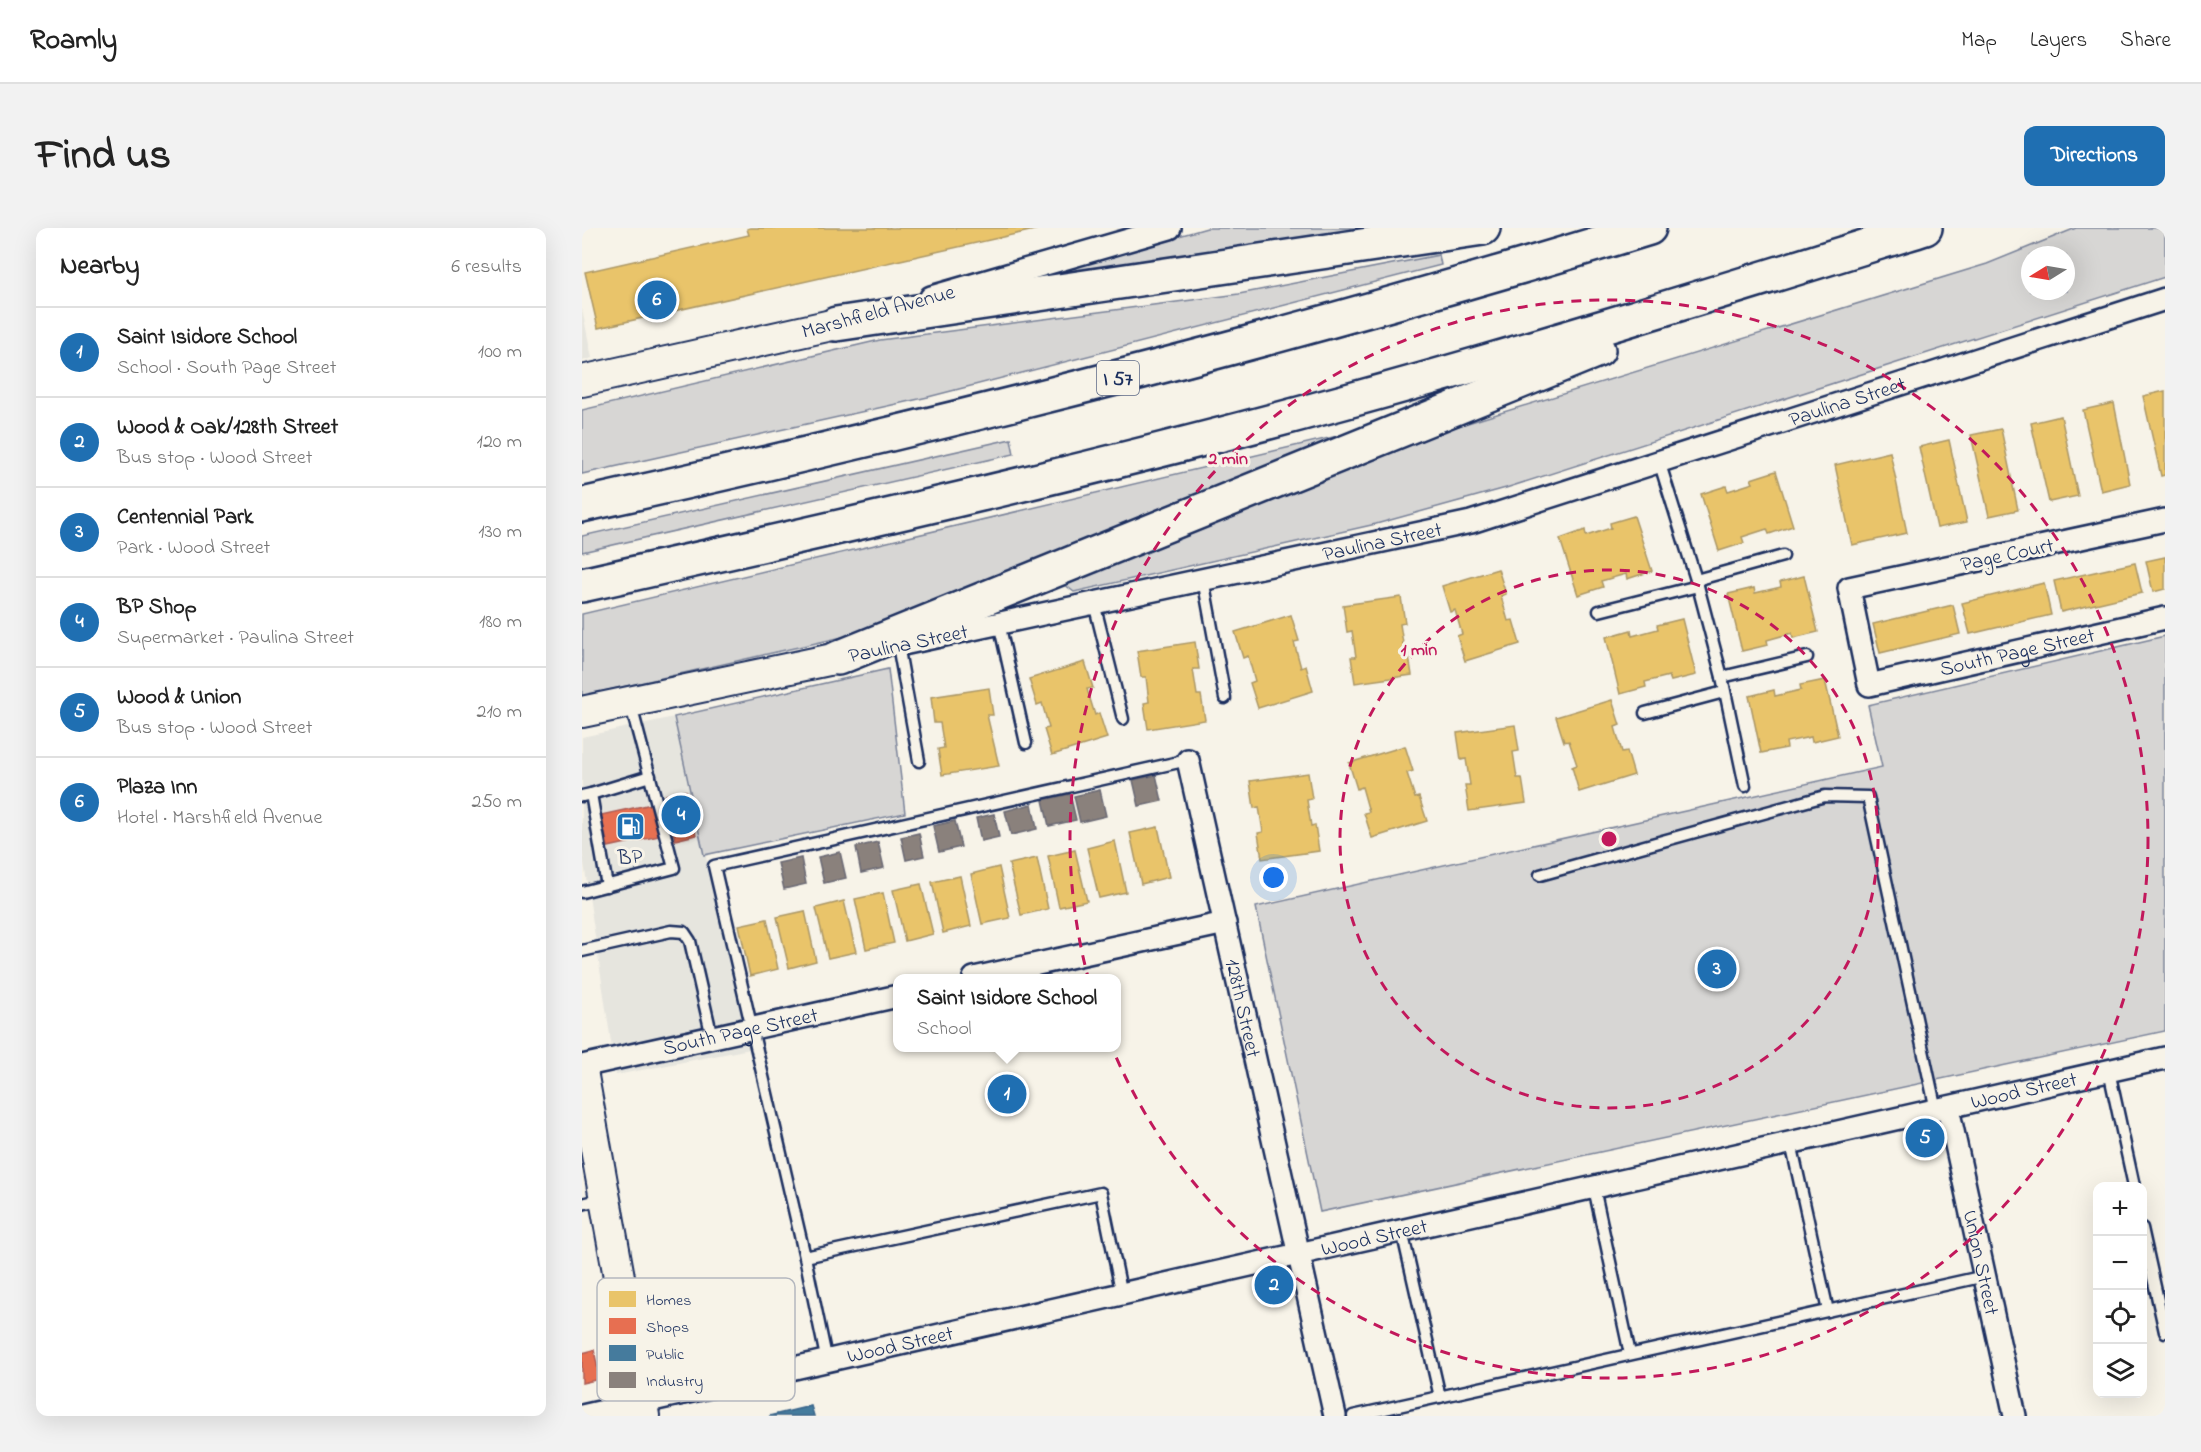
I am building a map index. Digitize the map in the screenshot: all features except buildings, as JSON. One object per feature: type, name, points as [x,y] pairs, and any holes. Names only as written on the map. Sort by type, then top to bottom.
[{"type":"highway","points":[[836,324],[1484,228]]},
{"type":"highway","name":"I 57","points":[[582,506],[879,438],[1318,326],[1648,228]]},
{"type":"highway","points":[[582,585],[964,498],[1312,410],[1624,321],[1925,228]]},
{"type":"highway","points":[[838,658],[1541,371],[1930,228]]},
{"type":"main road","name":"Marshfield Avenue","points":[[582,381],[836,324]]},
{"type":"main road","name":"Paulina Street","points":[[582,712],[838,658]]},
{"type":"main road","points":[[582,1071],[594,1201],[612,1278]]},
{"type":"street","name":"Marshfield Avenue","points":[[836,324],[1170,228]]},
{"type":"street","name":"Paulina Street","points":[[838,658],[1471,522],[2165,299]]},
{"type":"street","name":"Page Court","points":[[1869,685],[1849,588],[2165,520]]},
{"type":"street","name":"South Page Street","points":[[1869,685],[2165,618]]},
{"type":"street","name":"128th Street","points":[[1188,760],[1335,1416]]},
{"type":"street","points":[[992,974],[1225,922]]},
{"type":"street","name":"South Page Street","points":[[582,1066],[893,997]]},
{"type":"street","name":"Wood Street","points":[[795,1370],[2165,1059]]},
{"type":"street","name":"Union Street","points":[[1942,1109],[1984,1275],[2015,1416]]},
{"type":"street","name":"Wood Street","points":[[582,1416],[643,1409],[674,1401]]},
{"type":"lane","points":[[1659,462],[1697,583],[1722,676],[1745,786]]},
{"type":"lane","points":[[1599,611],[1783,556]]},
{"type":"lane","points":[[1203,579],[1225,698]]},
{"type":"lane","points":[[1094,603],[1123,719]]},
{"type":"lane","points":[[999,624],[1026,743]]},
{"type":"lane","points":[[898,645],[919,761]]},
{"type":"lane","points":[[1722,676],[1807,657]]},
{"type":"lane","points":[[1645,713],[1724,692]]},
{"type":"lane","points":[[582,892],[674,868],[630,701]]},
{"type":"lane","points":[[827,1362],[805,1257],[714,866],[1188,760]]},
{"type":"lane","points":[[607,886],[586,795],[650,776]]},
{"type":"lane","points":[[1540,875],[1825,796],[1868,797],[1942,1109]]},
{"type":"lane","points":[[582,951],[671,931],[684,932],[690,941],[712,1037]]},
{"type":"lane","points":[[2109,1071],[2133,1182]]},
{"type":"lane","points":[[1791,1143],[1828,1311]]},
{"type":"lane","points":[[1594,1188],[1630,1354]]},
{"type":"lane","points":[[805,1257],[1101,1193],[1122,1295]]},
{"type":"lane","points":[[1402,1231],[1440,1397]]},
{"type":"lane","points":[[2144,1236],[2165,1332]]},
{"type":"lane","points":[[1353,1416],[1984,1275]]},
{"type":"shaded area","points":[[1207,228],[1368,228],[1043,287],[1038,283],[1052,272]]},
{"type":"shaded area","points":[[2076,228],[2165,228],[2165,277],[1506,488],[1376,524],[1074,592],[1064,584],[1445,430],[1987,264],[2021,250],[2021,300],[2075,300],[2075,246],[2032,246]]},
{"type":"shaded area","points":[[1439,255],[1441,265],[928,397],[582,474],[582,410],[880,340],[1239,294]]},
{"type":"shaded area","points":[[582,309],[592,358],[582,361]]},
{"type":"shaded area","points":[[1380,426],[1005,579],[847,636],[582,696],[582,614]]},
{"type":"shaded area","points":[[1011,439],[1014,454],[582,552],[582,536]]},
{"type":"shaded area","points":[[2165,636],[2165,1031],[1320,1212],[1256,907],[1882,767],[1868,705]]},
{"type":"shaded area","points":[[888,669],[905,813],[704,855],[674,717]]},
{"type":"shaded area","points":[[674,717],[750,1049],[616,1075],[582,850],[582,737]]},
{"type":"place","name":"Plaza Inn","points":[[657,300]]},
{"type":"place","name":"BP Shop","points":[[681,815]]},
{"type":"place","name":"BP","points":[[630,826]]},
{"type":"place","name":"Centennial Park","points":[[1717,969]]},
{"type":"place","name":"Saint Isidore School","points":[[1007,1094]]},
{"type":"place","name":"Wood & Union","points":[[1925,1138]]},
{"type":"place","name":"Wood & Oak/128th Street","points":[[1274,1285]]}]
